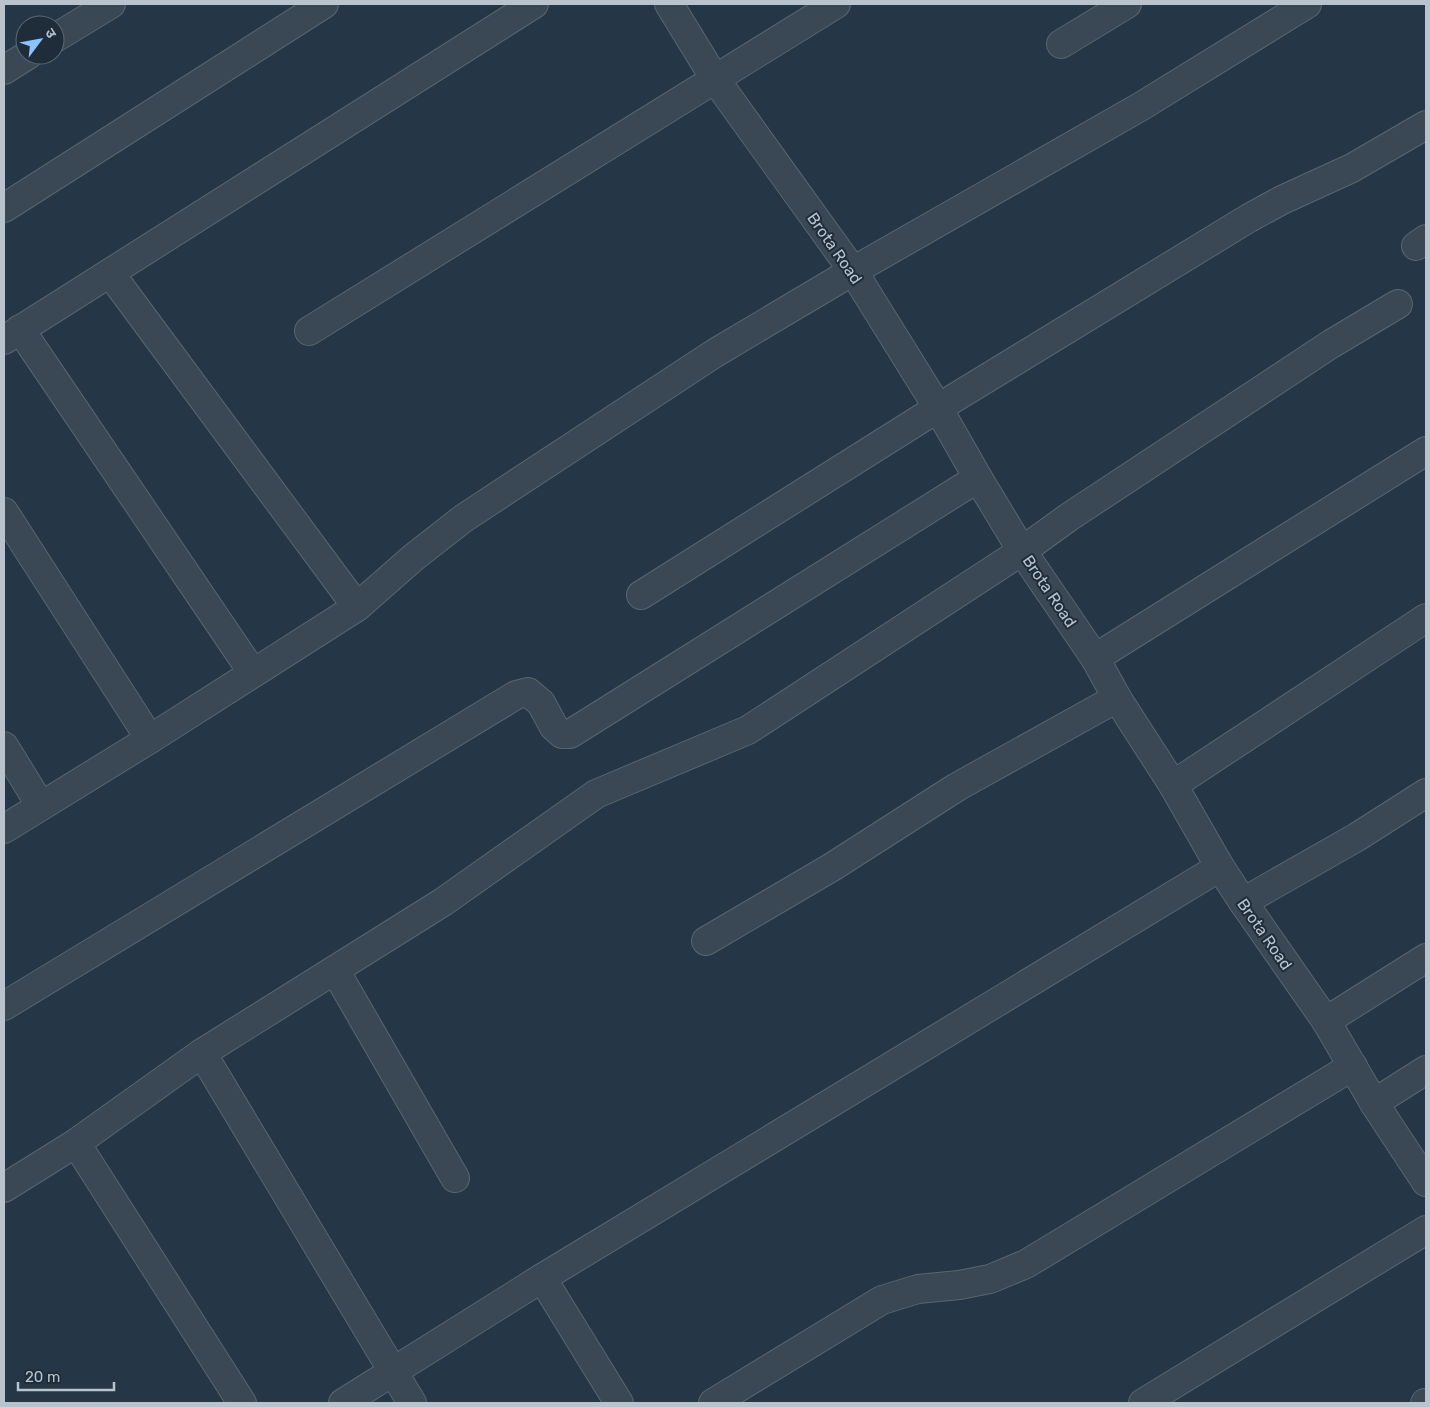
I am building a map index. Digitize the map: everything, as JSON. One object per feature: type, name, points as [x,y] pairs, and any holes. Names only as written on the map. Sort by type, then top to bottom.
[{"type":"street","points":[[65,32],[110,4]]},
{"type":"street","points":[[4,208],[324,4]]},
{"type":"street","points":[[253,673],[12,334],[534,4]]},
{"type":"street","name":"Brota Road","points":[[669,4],[715,79],[853,271],[938,408],[1022,551],[1095,658],[1117,698],[1173,785],[1220,867],[1326,1021],[1374,1103],[1426,1182]]},
{"type":"street","points":[[309,331],[836,4]]},
{"type":"street","points":[[1061,44],[1127,4]]},
{"type":"street","points":[[4,829],[150,739],[356,607],[414,557],[464,518],[715,353],[853,271],[1140,107],[1307,4]]},
{"type":"street","points":[[4,70],[15,63]]},
{"type":"street","points":[[641,595],[938,408],[1249,218],[1282,200],[1352,168],[1426,125]]},
{"type":"street","points":[[110,273],[356,607]]},
{"type":"street","points":[[4,1188],[76,1143],[202,1053],[444,902],[596,794],[748,730],[1022,551],[1077,511],[1330,344],[1398,304]]},
{"type":"street","points":[[1095,658],[1426,451]]},
{"type":"street","points":[[4,1006],[516,694],[528,692],[541,702],[554,727],[562,734],[570,734],[978,478]]},
{"type":"street","points":[[4,512],[150,739]]},
{"type":"street","points":[[1173,785],[1426,618]]},
{"type":"street","points":[[706,941],[832,867],[957,787],[1117,698]]},
{"type":"street","points":[[4,746],[42,806]]},
{"type":"street","points":[[1243,902],[1357,837],[1426,793]]},
{"type":"street","points":[[343,1403],[542,1278],[1220,867]]},
{"type":"street","points":[[1326,1021],[1426,958]]},
{"type":"street","points":[[335,970],[455,1178]]},
{"type":"street","points":[[202,1053],[412,1403]]},
{"type":"street","points":[[713,1403],[882,1300],[918,1289],[959,1285],[990,1279],[1026,1264],[1353,1066]]},
{"type":"street","points":[[1374,1103],[1426,1070]]},
{"type":"street","points":[[76,1143],[242,1403]]},
{"type":"street","points":[[1143,1403],[1426,1230]]},
{"type":"street","points":[[542,1278],[619,1403]]}]
